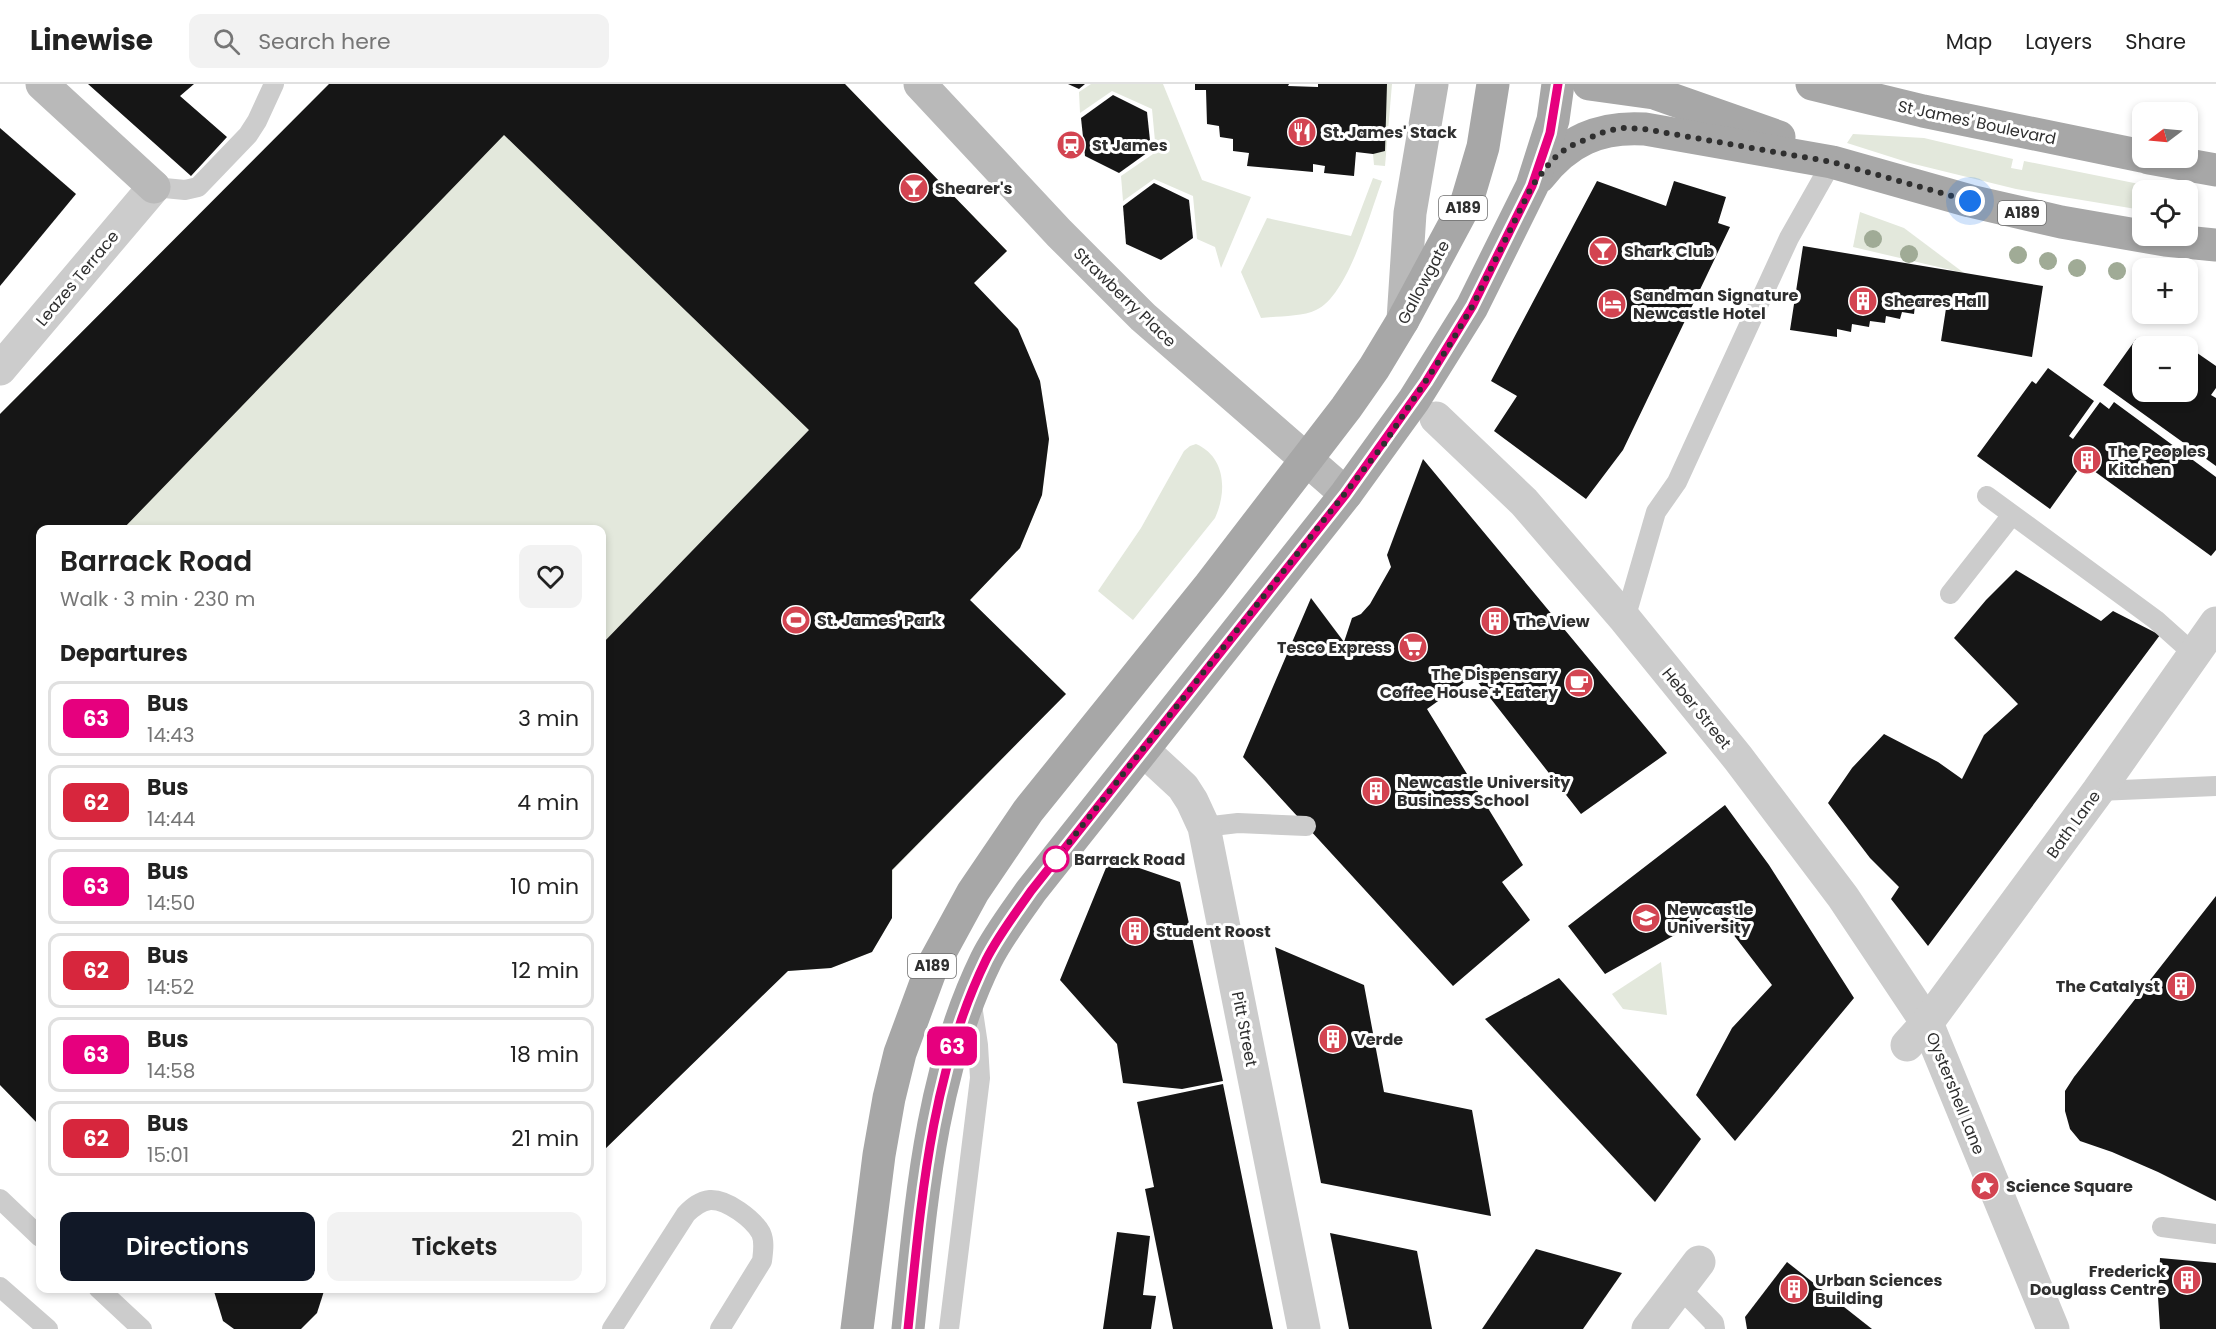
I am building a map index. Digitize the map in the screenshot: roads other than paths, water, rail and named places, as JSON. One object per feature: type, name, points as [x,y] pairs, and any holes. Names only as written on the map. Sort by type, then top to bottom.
[{"type":"main road","name":"Gallowgate","points":[[1306,460],[1346,408],[1403,320],[1467,201],[1483,147],[1494,84]]},
{"type":"main road","name":"A189","points":[[908,1329],[926,1172],[935,1116],[958,1028],[987,959],[1031,891],[1346,494],[1390,435],[1449,346],[1472,307],[1532,186],[1548,137],[1558,84]]},
{"type":"main road","name":"A189","points":[[1589,84],[1654,93],[1678,100],[1790,141],[1832,162]]},
{"type":"main road","name":"St James' Boulevard","points":[[1812,84],[1923,111],[2132,154]]},
{"type":"main road","name":"A189","points":[[1532,186],[1552,160],[1568,147],[1596,134],[1623,128],[1670,133],[1832,162],[1970,201],[2061,222],[2165,240],[2216,245]]},
{"type":"main road","points":[[2198,167],[2216,170]]},
{"type":"main road","name":"A189","points":[[857,1329],[879,1155],[889,1098],[900,1053],[931,969],[951,930],[1028,810],[1210,585],[1306,460]]},
{"type":"street","points":[[42,84],[154,187]]},
{"type":"street","name":"Strawberry Place","points":[[920,84],[983,154],[1143,317],[1346,494]]},
{"type":"street","points":[[1403,320],[1410,213],[1432,84]]},
{"type":"street","name":"Leazes Terrace","points":[[0,369],[154,187]]},
{"type":"street","name":"Heber Street","points":[[1436,418],[1524,502],[1625,619],[1738,758],[1843,897],[1917,1034]]},
{"type":"street","name":"Bath Lane","points":[[1917,1034],[2097,791],[2216,623]]},
{"type":"street","name":"Pitt Street","points":[[1143,750],[1183,787],[1204,827],[1304,1329]]},
{"type":"street","name":"Oystershell Lane","points":[[1917,1034],[2053,1329]]},
{"type":"street","points":[[1648,1329],[1699,1262]]},
{"type":"lane","points":[[154,187],[185,190],[198,187],[248,135],[258,121],[274,84]]},
{"type":"lane","points":[[1625,619],[1656,512],[1677,483],[1789,238],[1832,162]]},
{"type":"lane","points":[[1987,496],[2157,620],[2194,654]]},
{"type":"lane","points":[[1950,594],[2012,515]]},
{"type":"lane","points":[[2097,791],[2216,786]]},
{"type":"lane","points":[[1204,827],[1239,823],[1306,826]]},
{"type":"lane","points":[[949,1329],[980,1078],[978,1045],[970,996]]},
{"type":"lane","points":[[0,1200],[36,1233]]},
{"type":"lane","points":[[612,1329],[686,1214],[696,1204],[711,1200],[726,1204],[752,1222],[762,1234],[764,1248],[762,1261],[720,1329]]},
{"type":"lane","points":[[2162,1227],[2216,1234]]},
{"type":"lane","points":[[0,1287],[48,1329]]},
{"type":"lane","points":[[1680,1288],[1714,1323],[1715,1329]]},
{"type":"lane","points":[[103,1293],[142,1329]]},
{"type":"place","name":"St. James' Stack","points":[[1302,132]]},
{"type":"place","name":"St James","points":[[1071,145]]},
{"type":"place","name":"Shearer's","points":[[914,188]]},
{"type":"place","name":"Shark Club","points":[[1603,251]]},
{"type":"place","name":"Sheares Hall","points":[[1863,301]]},
{"type":"place","name":"Sandman Signature Newcastle Hotel","points":[[1612,304]]},
{"type":"place","name":"The Peoples Kitchen","points":[[2087,460]]},
{"type":"place","name":"St. James' Park","points":[[796,620]]},
{"type":"place","name":"The View","points":[[1495,621]]},
{"type":"place","name":"Tesco Express","points":[[1413,647]]},
{"type":"place","name":"The Dispensary Coffee House + Eatery","points":[[1579,683]]},
{"type":"place","name":"Newcastle University Business School","points":[[1376,791]]},
{"type":"place","name":"Barrack Road","points":[[1056,859]]},
{"type":"place","name":"Newcastle University","points":[[1646,918]]},
{"type":"place","name":"Student Roost","points":[[1135,931]]},
{"type":"place","name":"The Catalyst","points":[[2181,986]]},
{"type":"place","name":"Verde","points":[[1333,1039]]},
{"type":"place","name":"Science Square","points":[[1985,1186]]},
{"type":"place","name":"Frederick Douglass Centre","points":[[2187,1280]]},
{"type":"place","name":"Urban Sciences Building","points":[[1794,1289]]}]
